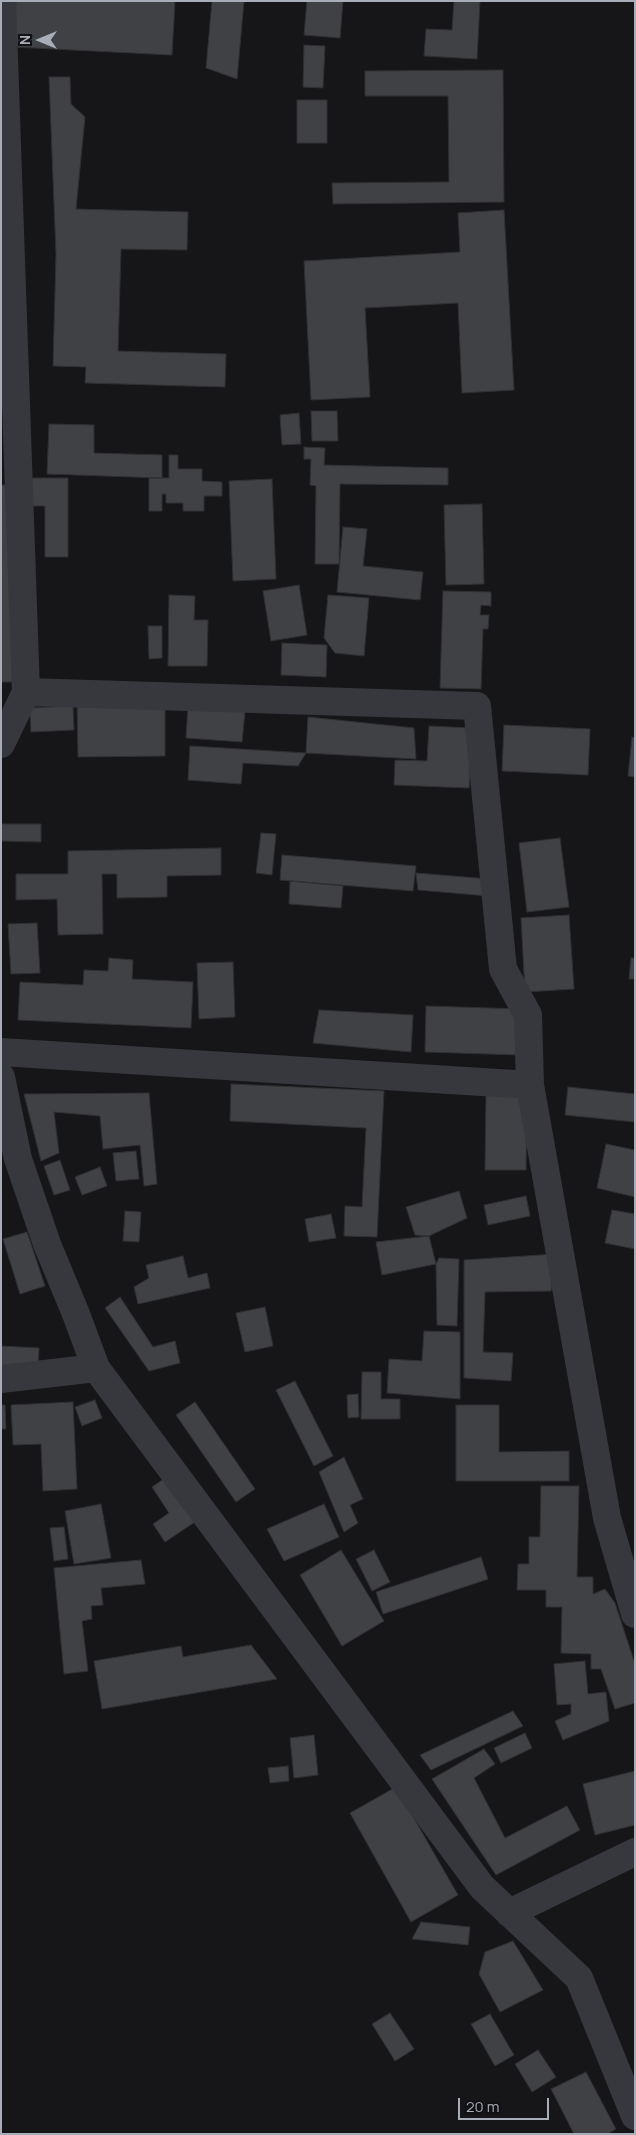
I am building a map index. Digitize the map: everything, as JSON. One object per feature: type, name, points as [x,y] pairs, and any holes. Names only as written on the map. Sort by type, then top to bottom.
[{"type":"street","points":[[1,744],[26,692],[2,1]]},
{"type":"street","points":[[26,692],[477,706],[503,969],[528,1014],[530,1085],[608,1518],[635,1614]]},
{"type":"street","points":[[1,1052],[530,1085]]},
{"type":"street","points":[[1,1077],[18,1158],[47,1244],[96,1368],[482,1887],[579,1978],[630,2089],[635,2116]]},
{"type":"street","points":[[1,1379],[96,1368]]},
{"type":"street","points":[[509,1912],[635,1852]]},
{"type":"building","points":[[16,1],[175,1],[172,55],[13,47]]},
{"type":"building","points":[[212,1],[244,1],[237,79],[206,68]]},
{"type":"building","points":[[307,1],[343,1],[340,38],[304,35]]},
{"type":"building","points":[[454,1],[480,1],[477,59],[424,56],[426,29],[452,30]]},
{"type":"building","points":[[304,45],[325,46],[323,88],[303,87]]},
{"type":"building","points":[[503,70],[504,202],[333,204],[332,183],[449,182],[448,96],[365,96],[365,71]]},
{"type":"building","points":[[49,77],[70,77],[71,104],[85,117],[76,209],[188,212],[187,250],[121,249],[118,351],[226,354],[225,387],[85,383],[86,367],[53,366],[56,254]]},
{"type":"building","points":[[297,100],[327,100],[327,143],[297,143]]},
{"type":"building","points":[[504,210],[514,390],[462,393],[458,303],[365,308],[370,397],[311,400],[304,261],[460,252],[458,213]]},
{"type":"building","points":[[311,411],[337,411],[338,441],[312,441]]},
{"type":"building","points":[[299,413],[301,444],[282,445],[280,415]]},
{"type":"building","points":[[49,424],[94,425],[94,453],[162,455],[162,478],[47,474]]},
{"type":"building","points":[[304,447],[325,448],[324,465],[448,468],[448,485],[340,484],[339,564],[315,564],[316,486],[310,485],[311,459],[304,459]]},
{"type":"building","points":[[169,455],[178,455],[178,469],[202,469],[202,481],[222,482],[222,496],[204,496],[204,511],[183,511],[183,503],[166,503],[166,494],[162,494],[162,511],[149,511],[149,478],[169,478]]},
{"type":"building","points":[[24,478],[68,478],[68,557],[45,557],[45,506],[25,506]]},
{"type":"building","points":[[272,479],[276,579],[233,581],[229,481]]},
{"type":"building","points":[[1,485],[11,485],[14,682],[1,682]]},
{"type":"building","points":[[482,504],[484,584],[446,585],[444,505]]},
{"type":"building","points":[[343,527],[367,529],[363,566],[423,572],[420,600],[337,592]]},
{"type":"building","points":[[299,585],[307,635],[271,641],[263,591]]},
{"type":"building","points":[[443,591],[491,592],[491,606],[481,605],[480,615],[489,615],[488,629],[483,629],[481,689],[440,688]]},
{"type":"building","points":[[169,595],[195,596],[194,620],[208,620],[207,666],[168,666]]},
{"type":"building","points":[[328,595],[369,598],[364,656],[335,653],[324,638]]},
{"type":"building","points":[[148,626],[162,626],[162,658],[149,659]]},
{"type":"building","points":[[282,643],[327,645],[326,677],[281,675]]},
{"type":"building","points":[[165,700],[165,756],[78,757],[77,701]]},
{"type":"building","points":[[73,706],[74,730],[31,732],[30,708]]},
{"type":"building","points":[[188,706],[245,711],[242,742],[186,738]]},
{"type":"building","points":[[308,717],[414,728],[416,759],[306,753]]},
{"type":"building","points":[[504,725],[590,729],[588,775],[502,771]]},
{"type":"building","points":[[429,726],[472,728],[469,788],[394,785],[395,760],[427,761]]},
{"type":"building","points":[[632,737],[635,738],[635,777],[628,776]]},
{"type":"building","points":[[190,746],[306,753],[298,766],[243,763],[241,784],[188,780]]},
{"type":"building","points":[[1,824],[41,824],[41,842],[1,841]]},
{"type":"building","points":[[261,833],[276,834],[272,875],[256,873]]},
{"type":"building","points":[[560,838],[569,907],[527,912],[519,843]]},
{"type":"building","points":[[221,848],[221,875],[167,876],[167,897],[117,898],[117,874],[102,874],[103,934],[58,935],[57,899],[16,900],[16,874],[68,874],[68,851]]},
{"type":"building","points":[[282,855],[416,866],[413,891],[280,880]]},
{"type":"building","points":[[416,873],[489,879],[488,896],[418,890]]},
{"type":"building","points":[[290,881],[343,886],[341,908],[289,904]]},
{"type":"building","points":[[569,915],[574,989],[525,992],[521,918]]},
{"type":"building","points":[[37,923],[40,973],[11,974],[8,924]]},
{"type":"building","points":[[109,958],[133,960],[132,979],[193,982],[191,1028],[18,1020],[20,982],[83,985],[84,970],[108,971]]},
{"type":"building","points":[[631,958],[635,958],[635,979],[629,979]]},
{"type":"building","points":[[233,962],[235,1017],[199,1019],[197,963]]},
{"type":"building","points":[[426,1006],[522,1009],[520,1055],[425,1052]]},
{"type":"building","points":[[319,1010],[413,1015],[411,1052],[313,1043]]},
{"type":"building","points":[[231,1084],[384,1091],[377,1237],[344,1236],[345,1206],[362,1207],[366,1128],[230,1121]]},
{"type":"building","points":[[568,1087],[635,1094],[635,1122],[565,1115]]},
{"type":"building","points":[[149,1093],[157,1184],[144,1186],[140,1145],[103,1149],[100,1116],[54,1112],[59,1153],[41,1161],[24,1094]]},
{"type":"building","points":[[486,1095],[527,1095],[526,1170],[485,1170]]},
{"type":"building","points":[[606,1144],[635,1150],[635,1197],[597,1188]]},
{"type":"building","points":[[136,1151],[139,1179],[116,1181],[113,1153]]},
{"type":"building","points":[[60,1160],[70,1190],[54,1195],[44,1166]]},
{"type":"building","points":[[100,1167],[107,1186],[82,1195],[75,1177]]},
{"type":"building","points":[[459,1191],[467,1218],[429,1236],[415,1235],[406,1207]]},
{"type":"building","points":[[526,1196],[530,1216],[488,1225],[484,1205]]},
{"type":"building","points":[[612,1210],[635,1214],[635,1249],[605,1243]]},
{"type":"building","points":[[125,1211],[141,1212],[139,1242],[123,1241]]},
{"type":"building","points":[[331,1214],[336,1238],[309,1242],[305,1219]]},
{"type":"building","points":[[27,1232],[45,1286],[20,1294],[3,1239]]},
{"type":"building","points":[[429,1236],[436,1264],[382,1275],[376,1242]]},
{"type":"building","points":[[556,1254],[551,1291],[485,1292],[483,1352],[513,1353],[511,1381],[464,1378],[464,1260]]},
{"type":"building","points":[[183,1256],[188,1278],[207,1273],[210,1288],[138,1304],[134,1287],[149,1278],[146,1265]]},
{"type":"building","points":[[439,1258],[459,1259],[457,1326],[437,1325],[436,1264]]},
{"type":"building","points":[[120,1297],[153,1347],[175,1341],[180,1363],[149,1371],[105,1308]]},
{"type":"building","points":[[265,1307],[273,1346],[245,1352],[236,1313]]},
{"type":"building","points":[[424,1331],[460,1332],[460,1399],[387,1393],[389,1359],[422,1361]]},
{"type":"building","points":[[1,1346],[39,1348],[38,1369],[1,1367]]},
{"type":"building","points":[[362,1372],[381,1372],[381,1399],[400,1399],[400,1419],[361,1419]]},
{"type":"building","points":[[295,1381],[333,1456],[314,1466],[276,1390]]},
{"type":"building","points":[[358,1394],[359,1417],[348,1418],[347,1395]]},
{"type":"building","points":[[95,1400],[102,1418],[82,1426],[75,1407]]},
{"type":"building","points":[[73,1402],[77,1489],[43,1491],[41,1444],[13,1445],[11,1405]]},
{"type":"building","points":[[195,1402],[255,1489],[236,1502],[176,1415]]},
{"type":"building","points":[[1,1405],[5,1405],[6,1429],[1,1429]]},
{"type":"building","points":[[456,1405],[499,1405],[499,1452],[569,1451],[569,1481],[456,1481]]},
{"type":"building","points":[[344,1457],[363,1499],[350,1505],[358,1523],[344,1532],[319,1472]]},
{"type":"building","points":[[168,1476],[198,1520],[165,1542],[153,1524],[169,1513],[152,1487]]},
{"type":"building","points":[[541,1486],[579,1486],[577,1577],[593,1577],[593,1594],[605,1589],[615,1603],[635,1664],[635,1703],[615,1709],[601,1669],[591,1669],[591,1654],[561,1653],[562,1607],[546,1607],[546,1590],[517,1590],[518,1564],[529,1564],[529,1537],[540,1537]]},
{"type":"building","points":[[101,1504],[111,1558],[74,1564],[65,1511]]},
{"type":"building","points":[[324,1504],[339,1537],[284,1561],[267,1529]]},
{"type":"building","points":[[64,1527],[68,1559],[54,1561],[50,1528]]},
{"type":"building","points":[[341,1550],[384,1621],[342,1646],[300,1575]]},
{"type":"building","points":[[374,1550],[390,1582],[372,1591],[356,1559]]},
{"type":"building","points":[[481,1557],[488,1579],[383,1614],[376,1592]]},
{"type":"building","points":[[141,1560],[145,1584],[101,1588],[103,1605],[91,1606],[92,1619],[82,1621],[88,1671],[64,1674],[54,1568]]},
{"type":"building","points":[[251,1645],[277,1679],[102,1709],[94,1661],[181,1646],[183,1657]]},
{"type":"building","points":[[585,1661],[588,1694],[606,1692],[609,1721],[563,1740],[555,1721],[571,1714],[571,1704],[557,1705],[554,1664]]},
{"type":"building","points":[[513,1711],[523,1726],[431,1770],[420,1755]]},
{"type":"building","points":[[525,1733],[532,1748],[501,1763],[494,1748]]},
{"type":"building","points":[[314,1735],[318,1775],[294,1778],[290,1738]]},
{"type":"building","points":[[484,1749],[495,1764],[474,1778],[505,1838],[567,1806],[580,1830],[496,1875],[432,1779]]},
{"type":"building","points":[[288,1766],[289,1781],[270,1783],[268,1768]]},
{"type":"building","points":[[635,1771],[635,1825],[595,1835],[583,1784]]},
{"type":"building","points":[[396,1787],[458,1895],[411,1922],[350,1813]]},
{"type":"building","points":[[421,1922],[470,1927],[468,1945],[412,1939]]},
{"type":"building","points":[[513,1941],[543,1990],[500,2012],[479,1974],[485,1952]]},
{"type":"building","points":[[390,2013],[414,2049],[395,2061],[372,2024]]},
{"type":"building","points":[[490,2014],[514,2055],[495,2066],[471,2024]]},
{"type":"building","points":[[538,2050],[556,2077],[532,2092],[515,2064]]},
{"type":"building","points":[[586,2072],[616,2129],[607,2134],[574,2134],[551,2089]]}]
